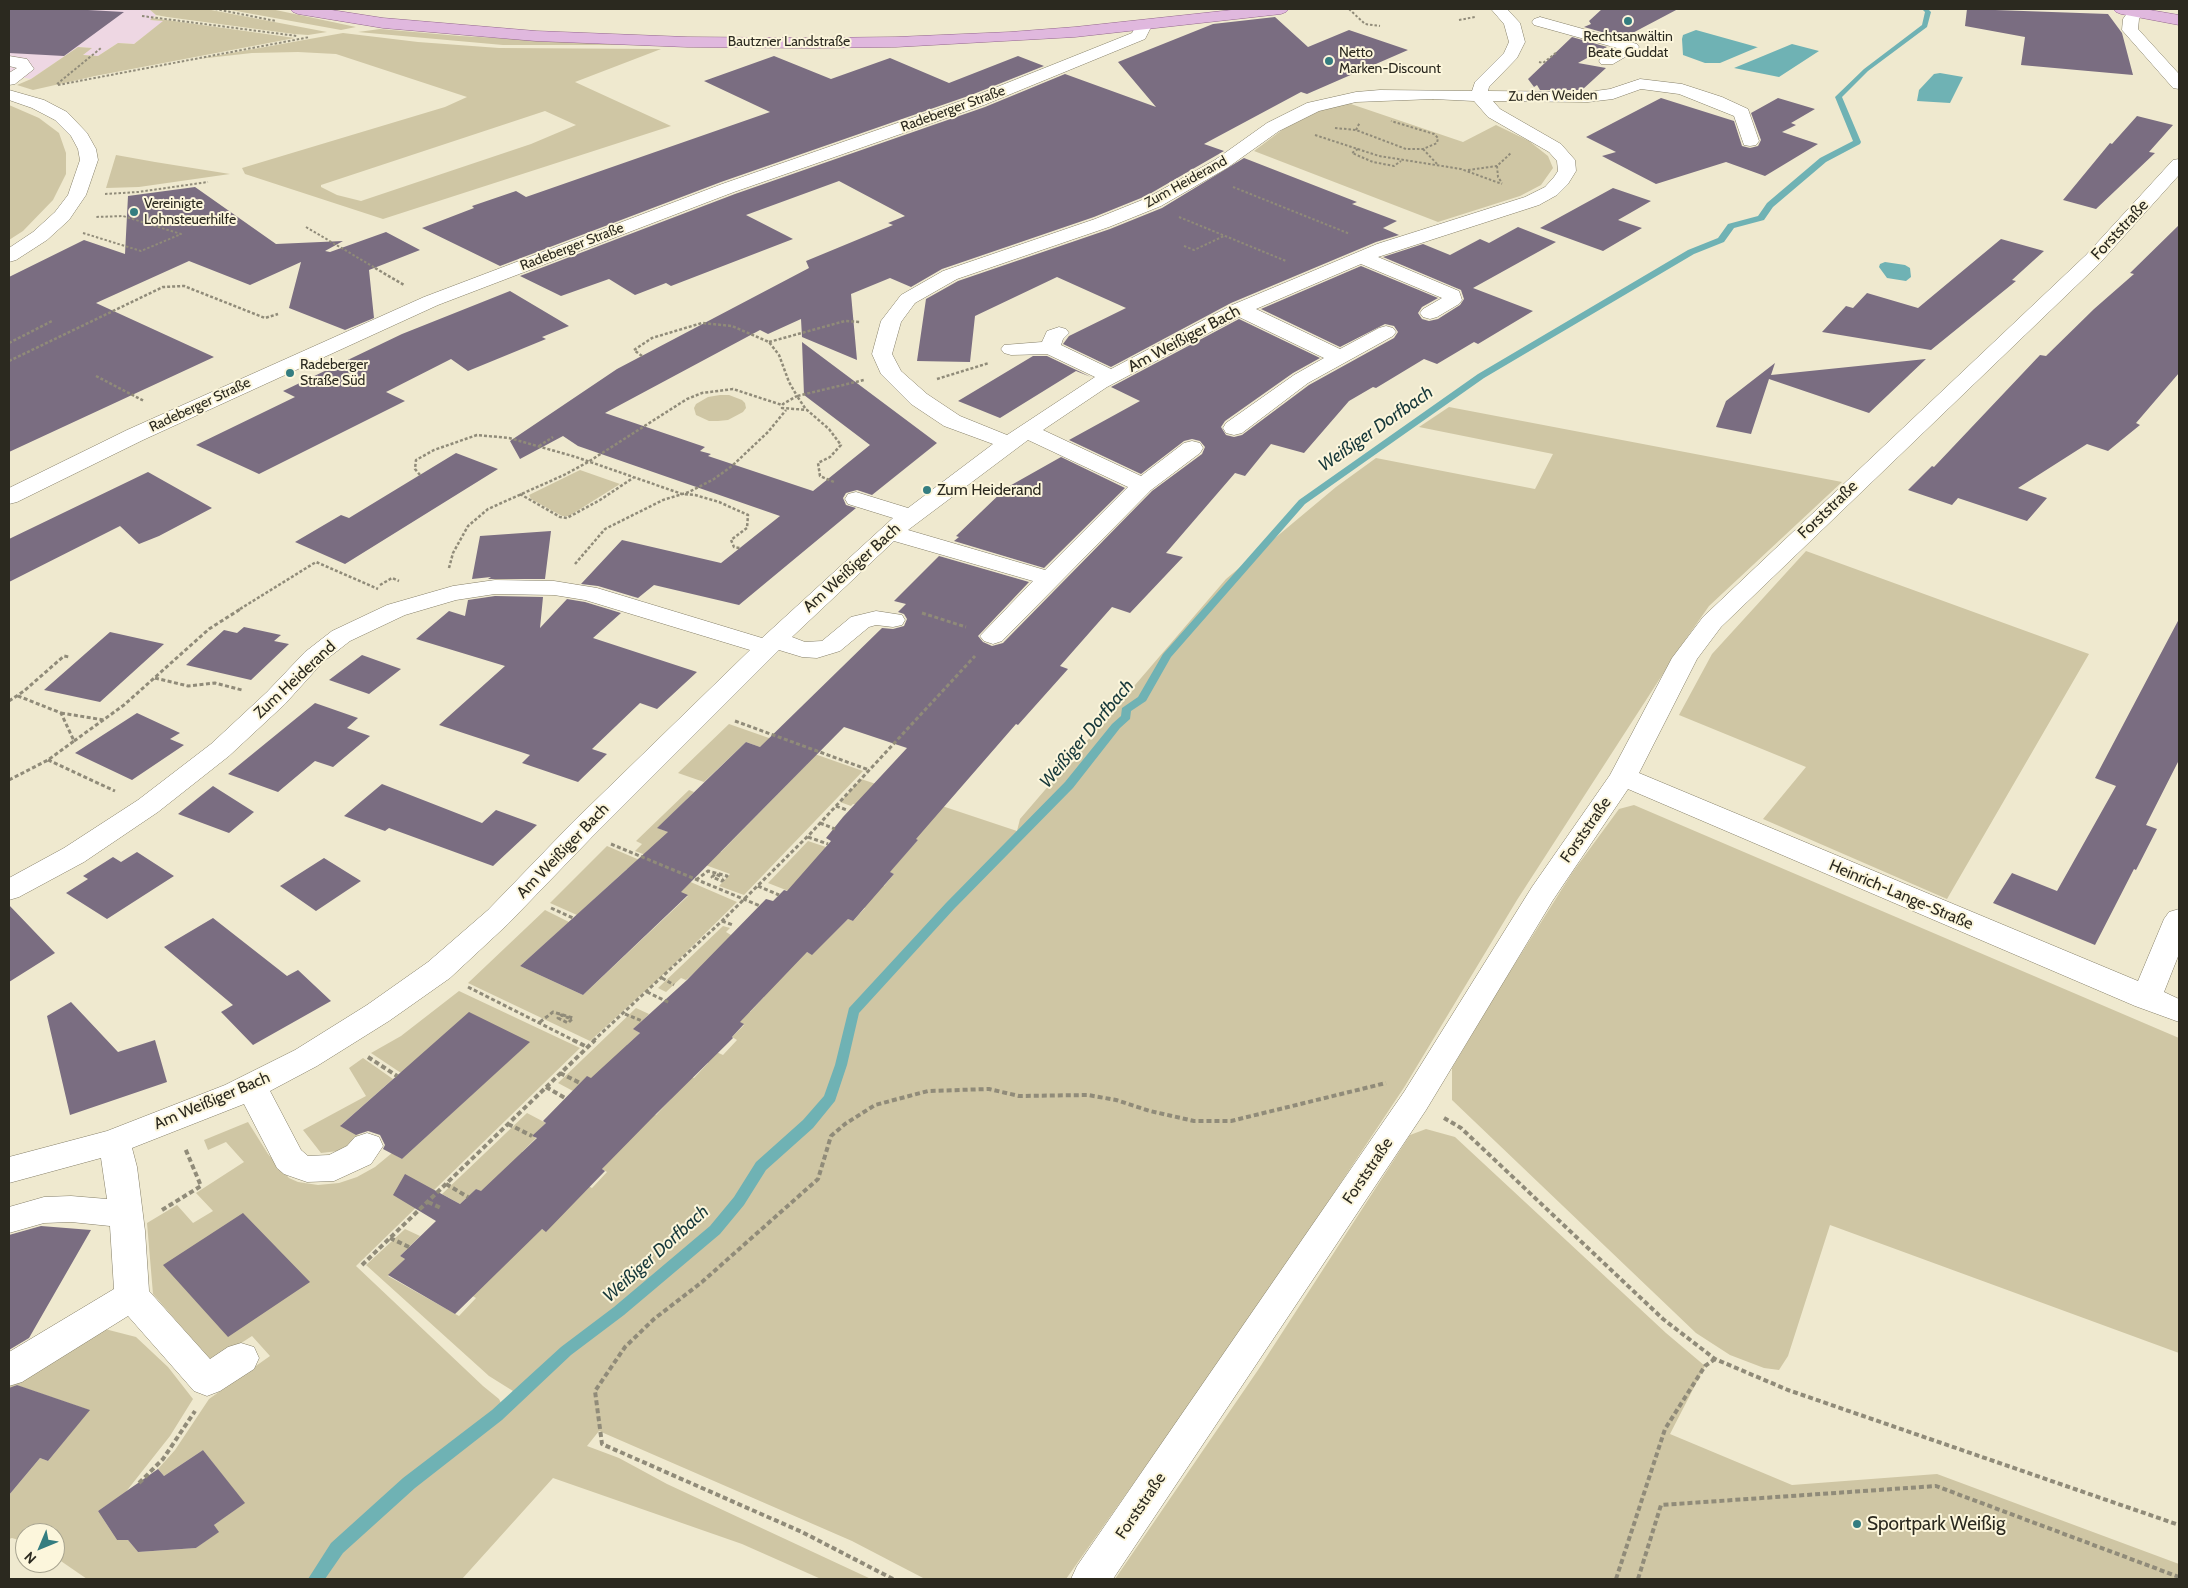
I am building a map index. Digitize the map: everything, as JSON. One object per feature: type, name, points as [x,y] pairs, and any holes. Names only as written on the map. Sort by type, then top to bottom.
[{"type":"main road","name":"Bautzner Landstraße","points":[[298,9],[383,23],[423,27],[536,36],[687,42],[896,42],[1019,37],[1143,28],[1281,9]]},
{"type":"main road","points":[[2128,10],[2179,20]]},
{"type":"street","points":[[1479,96],[1481,86],[1511,55],[1517,42],[1512,23],[1499,9]]},
{"type":"street","points":[[2128,10],[2130,30],[2171,66],[2179,84]]},
{"type":"street","points":[[1540,22],[1558,13]]},
{"type":"street","points":[[1512,23],[1540,22],[1631,47],[1607,61]]},
{"type":"street","name":"Radeberger Straße","points":[[9,497],[174,417],[431,301],[728,188],[978,101],[1139,36],[1143,28]]},
{"type":"street","points":[[1563,47],[1585,34]]},
{"type":"street","points":[[9,61],[21,62],[26,69],[9,80]]},
{"type":"street","name":"Zu den Weiden","points":[[1479,96],[1588,98],[1613,94],[1640,84],[1682,89],[1742,113],[1750,141]]},
{"type":"street","name":"Zum Heiderand","points":[[1143,486],[1018,437],[952,421],[919,399],[892,374],[882,354],[890,321],[908,299],[950,275],[1102,223],[1148,204],[1202,175],[1272,128],[1314,107],[1356,97],[1433,94],[1479,96]]},
{"type":"street","points":[[9,256],[40,236],[62,216],[77,195],[86,176],[89,160],[87,149],[78,133],[61,116],[38,104],[13,96]]},
{"type":"street","name":"Am Weißiger Bach","points":[[9,1170],[114,1142],[250,1087],[306,1058],[378,1013],[439,970],[498,917],[582,830],[770,644],[890,532],[1018,437],[1112,377],[1239,309],[1360,257],[1532,200],[1551,191],[1562,180],[1567,171],[1566,160],[1555,148],[1494,113],[1479,96]]},
{"type":"street","name":"Forststraße","points":[[1091,1579],[1420,1094],[1542,894],[1623,777],[1685,658],[1712,622],[1854,484],[2093,259],[2179,164]]},
{"type":"street","points":[[1360,257],[1452,295],[1452,300],[1430,313]]},
{"type":"street","points":[[1239,309],[1340,357]]},
{"type":"street","points":[[1234,428],[1301,379],[1386,332]]},
{"type":"street","points":[[1011,349],[1054,340],[1112,377]]},
{"type":"street","points":[[993,636],[1143,486],[1192,448]]},
{"type":"street","points":[[856,499],[910,516]]},
{"type":"street","points":[[890,532],[1051,579]]},
{"type":"street","name":"Zum Heiderand","points":[[9,890],[74,855],[148,806],[220,750],[276,698],[314,657],[348,632],[396,610],[453,594],[495,586],[554,588],[588,593],[770,644],[809,650],[831,646],[860,622],[876,618],[893,620]]},
{"type":"street","points":[[530,609],[554,588]]},
{"type":"street","name":"Heinrich-Lange-Straße","points":[[1623,777],[2179,1011]]},
{"type":"street","points":[[2146,998],[2179,920]]},
{"type":"street","points":[[250,1087],[265,1110],[289,1159],[296,1166],[307,1170],[334,1168],[359,1155],[367,1146]]},
{"type":"street","points":[[114,1142],[120,1168],[127,1222],[132,1296],[207,1380],[241,1358]]},
{"type":"street","points":[[9,1220],[18,1216],[71,1209],[127,1222]]},
{"type":"street","points":[[9,1372],[132,1296]]},
{"type":"path","points":[[1349,9],[1365,24],[1380,26]]},
{"type":"path","points":[[13,96],[56,85],[313,37],[142,16]]},
{"type":"path","points":[[1459,20],[1478,17]]},
{"type":"path","points":[[1539,62],[1543,63],[1563,47]]},
{"type":"path","points":[[56,85],[101,48]]},
{"type":"path","points":[[1539,62],[1542,59]]},
{"type":"path","points":[[1539,62],[1537,64],[1543,65]]},
{"type":"path","points":[[1362,122],[1356,127],[1356,130],[1360,133],[1406,149],[1423,149],[1437,143],[1436,136],[1384,120]]},
{"type":"path","points":[[1272,128],[1324,137],[1358,149],[1402,160],[1465,170],[1502,184],[1532,200]]},
{"type":"path","points":[[1465,170],[1497,166],[1510,153],[1542,140]]},
{"type":"path","points":[[1358,149],[1352,153],[1381,164],[1394,166],[1402,160]]},
{"type":"path","points":[[1423,149],[1438,165]]},
{"type":"path","points":[[1497,166],[1498,177],[1502,184]]},
{"type":"path","points":[[1202,175],[1384,248]]},
{"type":"path","points":[[77,195],[138,192],[208,182]]},
{"type":"path","points":[[1148,204],[1319,275]]},
{"type":"path","points":[[80,233],[141,251],[181,234],[123,216],[95,217]]},
{"type":"path","points":[[306,227],[431,301]]},
{"type":"path","points":[[1184,246],[1194,250],[1224,236]]},
{"type":"path","points":[[9,361],[164,287],[184,286],[265,318],[278,314]]},
{"type":"path","points":[[9,343],[52,321]]},
{"type":"path","points":[[769,342],[845,321],[889,327]]},
{"type":"path","points":[[642,356],[634,350],[652,338],[702,323],[732,326],[769,342],[779,355],[789,382],[801,406]]},
{"type":"path","points":[[782,405],[797,396],[892,374]]},
{"type":"path","points":[[96,376],[174,417]]},
{"type":"path","points":[[453,594],[449,568],[453,553],[468,526],[488,509],[564,475],[588,462],[640,430],[667,410],[702,394],[733,389],[782,405],[782,408],[786,410]]},
{"type":"path","points":[[789,401],[807,410],[829,429],[841,445],[830,457],[818,463],[820,476],[829,480]]},
{"type":"path","points":[[554,588],[605,529],[663,500],[682,494],[714,479],[739,461],[775,425],[786,410],[801,406]]},
{"type":"path","points":[[420,475],[415,469],[416,460],[434,450],[477,435],[509,438],[682,494],[695,495],[719,502],[748,515],[747,528],[731,540],[734,547],[740,548]]},
{"type":"path","points":[[539,447],[553,437]]},
{"type":"path","points":[[519,494],[560,518],[567,518],[600,500],[633,478]]},
{"type":"path","points":[[9,780],[48,760],[124,705],[209,629],[316,562],[379,590],[387,596],[396,610]]},
{"type":"path","points":[[362,1265],[587,1047],[744,900],[807,837],[993,636]]},
{"type":"path","points":[[9,701],[18,696],[64,656],[69,657]]},
{"type":"path","points":[[154,678],[188,686],[216,683],[239,689]]},
{"type":"path","points":[[18,696],[61,713],[104,720]]},
{"type":"path","points":[[703,711],[869,770]]},
{"type":"path","points":[[61,713],[74,741]]},
{"type":"path","points":[[48,760],[148,806]]},
{"type":"path","points":[[836,806],[847,810]]},
{"type":"path","points":[[820,823],[835,829]]},
{"type":"path","points":[[807,837],[828,844]]},
{"type":"path","points":[[606,842],[760,906]]},
{"type":"path","points":[[696,880],[708,871],[727,876],[722,881],[712,877],[715,874],[723,876]]},
{"type":"path","points":[[758,886],[779,894]]},
{"type":"path","points":[[544,905],[573,918]]},
{"type":"path","points":[[722,921],[733,925]]},
{"type":"path","points":[[662,978],[674,985]]},
{"type":"path","points":[[463,984],[587,1047]]},
{"type":"path","points":[[647,992],[670,1003]]},
{"type":"path","points":[[540,1022],[553,1012],[573,1018],[568,1023],[558,1018],[561,1015],[569,1018]]},
{"type":"path","points":[[624,1014],[642,1021]]},
{"type":"path","points":[[365,1054],[397,1076]]},
{"type":"path","points":[[560,1073],[580,1083]]},
{"type":"path","points":[[893,1579],[802,1532],[602,1444],[595,1391],[625,1346],[654,1319],[702,1282],[818,1179],[831,1136],[845,1124],[875,1105],[928,1091],[989,1089],[1019,1096],[1088,1095],[1116,1100],[1150,1112],[1194,1121],[1231,1121],[1283,1110],[1371,1085],[1400,1081],[1420,1094],[1462,1128],[1663,1319],[1715,1359],[1788,1390],[2179,1525]]},
{"type":"path","points":[[546,1087],[565,1098]]},
{"type":"path","points":[[508,1124],[532,1136]]},
{"type":"path","points":[[127,1222],[201,1186],[185,1145]]},
{"type":"path","points":[[446,1184],[468,1196]]},
{"type":"path","points":[[428,1202],[442,1208]]},
{"type":"path","points":[[390,1238],[409,1247]]},
{"type":"path","points":[[1616,1579],[1665,1429],[1705,1366],[1715,1359]]},
{"type":"path","points":[[139,1483],[162,1459],[183,1431],[199,1404],[207,1380]]},
{"type":"path","points":[[1638,1579],[1662,1505],[1936,1486],[2179,1577]]},
{"type":"shaded area","points":[[9,9],[149,9],[156,15],[151,20],[164,21],[134,44],[118,43],[98,56],[83,55],[91,48],[78,47],[31,79],[9,75]]},
{"type":"shaded area","points":[[149,9],[206,9],[327,32],[308,35],[294,34],[167,17],[156,15]]},
{"type":"shaded area","points":[[225,9],[271,9],[356,27],[341,30]]},
{"type":"shaded area","points":[[152,18],[295,38],[95,76],[33,90],[17,85],[31,79],[78,47],[92,48],[83,55],[98,56],[118,43],[134,44],[163,21],[150,20]]},
{"type":"shaded area","points":[[380,29],[460,36],[625,45],[503,45],[358,32]]},
{"type":"shaded area","points":[[343,33],[418,42],[499,48],[661,49],[575,82],[671,126],[383,219],[245,174],[242,168],[445,107],[467,97],[336,54],[298,52],[252,53],[198,59]],"holes":[[[545,111],[576,125],[531,144],[361,201],[337,195],[321,187],[321,185]]]},
{"type":"shaded area","points":[[1345,102],[1463,142],[1496,125],[1529,141],[1548,156],[1553,168],[1541,185],[1520,196],[1438,222],[1254,151],[1286,127],[1312,113]]},
{"type":"shaded area","points":[[9,105],[39,118],[59,133],[66,153],[66,174],[53,200],[23,231],[9,240]]},
{"type":"shaded area","points":[[116,155],[230,174],[139,187],[106,188]]},
{"type":"shaded area","points":[[729,395],[742,400],[746,408],[743,412],[728,420],[709,421],[696,415],[694,408],[696,404],[708,397]]},
{"type":"shaded area","points":[[1449,407],[1842,482],[1709,606],[1679,649],[1517,900],[1405,1086],[1259,1306],[1066,1579],[925,1579],[852,1541],[599,1431],[587,1446],[619,1458],[667,1484],[871,1579],[821,1579],[742,1544],[553,1478],[462,1579],[87,1579],[65,1564],[65,1523],[15,1523],[15,1539],[9,1539],[9,1495],[40,1458],[48,1461],[89,1410],[16,1385],[9,1393],[9,1383],[101,1328],[136,1337],[168,1367],[193,1399],[170,1436],[125,1493],[98,1511],[117,1540],[128,1540],[138,1552],[196,1548],[218,1532],[214,1525],[244,1503],[203,1450],[164,1476],[158,1469],[175,1450],[209,1399],[270,1356],[252,1336],[212,1362],[153,1294],[147,1223],[177,1205],[193,1223],[213,1211],[196,1193],[244,1162],[226,1142],[208,1150],[204,1140],[248,1122],[268,1154],[289,1178],[298,1182],[318,1185],[339,1183],[357,1177],[375,1167],[392,1153],[402,1159],[529,1042],[401,1073],[371,1053],[401,1036],[459,991],[580,1048],[356,1266],[499,1399],[502,1405],[513,1391],[489,1376],[366,1265],[405,1229],[420,1236],[400,1256],[405,1259],[388,1276],[459,1316],[476,1298],[469,1294],[541,1229],[546,1231],[476,1189],[460,1204],[442,1194],[527,1113],[546,1123],[533,1136],[536,1138],[522,1152],[592,1188],[607,1172],[602,1169],[651,1113],[656,1115],[671,1099],[587,1077],[573,1091],[558,1083],[636,1008],[649,1014],[634,1029],[640,1033],[627,1045],[694,1078],[708,1063],[702,1060],[712,1050],[723,1055],[737,1040],[732,1037],[744,1025],[735,1020],[745,1010],[750,1012],[764,997],[700,968],[686,980],[681,978],[666,992],[658,988],[723,926],[730,928],[726,932],[731,935],[812,954],[848,919],[853,921],[865,908],[801,882],[791,892],[768,883],[808,841],[826,847],[819,864],[884,886],[894,874],[889,872],[918,840],[907,837],[858,805],[853,804],[851,806],[840,802],[861,779],[1017,831],[1020,819],[1226,579],[1336,487],[1376,458],[1535,489],[1553,454],[1419,427]]},
{"type":"shaded area","points":[[580,470],[620,484],[569,516],[562,516],[531,499],[529,495]]},
{"type":"shaded area","points":[[1806,551],[2089,654],[1947,899],[1763,819],[1806,767],[1679,715],[1712,654]]},
{"type":"shaded area","points":[[729,724],[863,771],[744,895],[719,886],[730,874],[689,859],[680,868],[635,851],[642,844],[636,841],[689,790],[694,792],[658,828],[721,852],[807,764],[746,742],[704,782],[678,773]]},
{"type":"shaded area","points":[[1634,805],[2179,1038],[2179,1353],[1830,1225],[1788,1356],[1779,1370],[1764,1368],[1730,1355],[1696,1333],[1452,1100],[1452,1068],[1499,989],[1572,873],[1619,809]]},
{"type":"shaded area","points":[[607,846],[737,902],[668,970],[590,1041],[468,983],[545,910],[569,922],[520,966],[583,995],[688,896],[627,869],[577,915],[550,903]]},
{"type":"shaded area","points":[[363,1058],[393,1079],[341,1125],[358,1135],[350,1144],[338,1151],[321,1153],[303,1130],[366,1096],[349,1068]]},
{"type":"shaded area","points":[[1426,1129],[1455,1137],[1666,1333],[1705,1366],[1670,1434],[1792,1485],[1937,1474],[2179,1564],[2179,1579],[1115,1579],[1258,1370],[1410,1135]]},
{"type":"water","points":[[1696,30],[1758,47],[1720,63],[1705,63],[1683,55],[1683,35]]},
{"type":"water","points":[[1792,44],[1819,51],[1779,77],[1734,68]]},
{"type":"water","points":[[1940,73],[1963,77],[1950,103],[1917,101],[1919,90],[1934,74]]},
{"type":"water","points":[[1885,262],[1905,265],[1910,268],[1911,277],[1906,281],[1887,278],[1879,267],[1880,264]]},
{"type":"building","points":[[9,9],[70,9],[124,12],[64,56],[9,53]]},
{"type":"building","points":[[1602,9],[1678,9],[1623,38],[1584,27],[1591,24],[1589,21]]},
{"type":"building","points":[[1967,9],[2108,14],[2122,33],[2133,75],[2021,65],[2025,37],[1965,26]]},
{"type":"building","points":[[1275,17],[1308,47],[1349,30],[1408,50],[1307,94],[1301,92],[1204,144],[1224,151],[1146,196],[1094,217],[942,269],[911,287],[890,278],[851,294],[857,360],[802,337],[801,319],[768,334],[760,330],[605,413],[705,447],[700,451],[711,454],[708,456],[813,491],[870,445],[804,395],[802,342],[937,443],[872,495],[857,490],[846,493],[843,498],[846,505],[856,508],[739,605],[654,585],[638,598],[598,586],[581,584],[622,540],[721,563],[780,516],[578,446],[563,436],[520,459],[510,441],[617,369],[809,268],[806,261],[893,225],[888,223],[905,216],[839,181],[746,215],[793,239],[671,286],[666,283],[635,295],[609,279],[561,296],[520,276],[735,194],[985,107],[1065,74],[1156,107],[1118,62],[1213,24]]},
{"type":"building","points":[[1572,37],[1607,47],[1578,63],[1606,68],[1582,90],[1540,90],[1537,85],[1534,87],[1528,79]]},
{"type":"building","points":[[774,56],[831,79],[890,58],[949,83],[1018,56],[1044,66],[971,95],[721,182],[500,266],[422,228],[474,208],[472,206],[516,191],[526,197],[770,112],[704,81]]},
{"type":"building","points":[[1661,98],[1734,121],[1742,146],[1750,148],[1758,146],[1761,140],[1751,113],[1778,98],[1815,109],[1791,123],[1796,125],[1782,132],[1818,144],[1765,176],[1726,162],[1656,184],[1602,156],[1616,152],[1586,137]]},
{"type":"building","points":[[2137,116],[2173,125],[2149,152],[2155,153],[2096,209],[2063,200],[2110,143],[2112,144]]},
{"type":"building","points":[[1244,158],[1357,202],[1352,204],[1397,221],[1383,228],[1399,235],[1376,242],[1231,303],[1111,367],[1063,344],[1069,336],[1126,308],[1057,277],[975,316],[970,362],[917,361],[926,299],[958,281],[1110,229],[1162,208]]},
{"type":"building","points":[[195,187],[276,244],[343,241],[325,251],[330,252],[386,232],[420,250],[369,270],[374,318],[345,330],[289,308],[301,262],[250,285],[189,261],[96,303],[214,357],[9,452],[9,277],[84,240],[125,254],[128,196]]},
{"type":"building","points":[[1613,188],[1651,201],[1618,220],[1642,228],[1603,251],[1540,228]]},
{"type":"building","points":[[2179,225],[2179,373],[2136,423],[2140,425],[2108,451],[2087,444],[2018,488],[2047,498],[2027,521],[1958,498],[1952,505],[1908,490],[1932,466],[1934,467],[2040,355],[2046,356],[2094,309],[2134,274],[2130,273]]},
{"type":"building","points":[[1518,227],[1556,242],[1473,288],[1533,311],[1478,344],[1474,342],[1437,364],[1424,359],[1376,388],[1373,387],[1349,401],[1304,453],[1271,444],[1245,476],[1235,473],[1166,553],[1183,557],[1130,613],[1112,607],[1060,666],[1068,669],[1018,725],[1016,724],[916,839],[918,840],[890,872],[894,874],[853,921],[848,919],[812,955],[807,952],[740,1022],[744,1024],[733,1038],[602,1169],[605,1171],[546,1232],[542,1229],[455,1314],[388,1275],[405,1259],[400,1256],[436,1221],[393,1195],[405,1174],[460,1204],[476,1189],[481,1191],[537,1138],[532,1136],[546,1123],[543,1121],[587,1076],[591,1078],[640,1033],[633,1029],[687,980],[766,899],[773,901],[784,890],[787,891],[831,841],[826,838],[843,817],[907,748],[844,727],[681,892],[688,895],[583,995],[520,966],[668,832],[657,828],[746,742],[760,747],[882,628],[893,629],[904,626],[907,619],[904,614],[898,612],[906,604],[894,601],[939,556],[1029,582],[978,636],[983,642],[992,646],[1003,643],[1152,491],[1202,454],[1205,447],[1200,441],[1192,439],[1184,441],[1141,474],[1069,440],[1140,401],[1111,387],[1239,319],[1320,358],[1293,373],[1225,421],[1221,427],[1226,435],[1234,437],[1242,435],[1309,385],[1394,338],[1398,332],[1394,326],[1385,324],[1340,347],[1261,309],[1361,266],[1438,298],[1422,307],[1418,313],[1422,319],[1429,321],[1438,319],[1460,305],[1464,299],[1461,290],[1383,257],[1423,244],[1450,255],[1480,239],[1489,243]]},
{"type":"building","points":[[2001,239],[2044,251],[2012,280],[2016,281],[1931,350],[1822,332],[1846,306],[1853,308],[1867,293],[1918,308]]},
{"type":"building","points":[[510,291],[569,326],[542,337],[546,339],[468,371],[451,359],[386,392],[405,401],[259,474],[196,445],[295,397],[283,391],[402,334]]},
{"type":"building","points":[[1033,356],[1047,356],[1091,377],[1076,371],[1000,418],[958,401]]},
{"type":"building","points":[[1926,359],[1869,413],[1769,379],[1751,434],[1716,427],[1726,401],[1775,363],[1771,375]]},
{"type":"building","points":[[456,453],[498,469],[345,564],[295,542],[341,515],[349,518]]},
{"type":"building","points":[[1061,457],[1125,488],[1044,568],[954,541],[959,537],[956,536],[1006,488]]},
{"type":"building","points":[[148,472],[212,508],[159,536],[139,544],[120,526],[9,582],[9,539]]},
{"type":"building","points":[[551,531],[545,579],[488,579],[491,577],[472,579],[480,536]]},
{"type":"building","points":[[495,596],[543,597],[540,628],[567,599],[585,602],[621,613],[593,638],[697,672],[657,709],[640,703],[592,749],[607,754],[578,782],[522,763],[530,755],[439,725],[505,666],[416,639],[449,611],[465,616],[468,600]]},
{"type":"building","points":[[2179,619],[2179,760],[2146,825],[2157,829],[2095,945],[1993,903],[2012,873],[2057,891],[2116,786],[2095,778]]},
{"type":"building","points":[[244,627],[281,635],[274,641],[289,644],[251,680],[186,665],[224,630],[237,633]]},
{"type":"building","points":[[110,632],[164,644],[100,702],[44,690]]},
{"type":"building","points":[[362,655],[401,669],[369,694],[329,680]]},
{"type":"building","points":[[315,703],[358,718],[347,728],[370,736],[333,767],[315,761],[278,792],[228,774]]},
{"type":"building","points":[[137,713],[180,733],[170,739],[184,745],[132,780],[75,753]]},
{"type":"building","points":[[382,784],[482,823],[496,810],[537,825],[493,866],[389,828],[385,831],[344,816]]},
{"type":"building","points":[[213,786],[254,812],[229,833],[178,814]]},
{"type":"building","points":[[137,852],[174,876],[107,919],[66,893],[88,879],[83,876],[113,857],[121,862]]},
{"type":"building","points":[[324,858],[361,881],[316,911],[280,886]]},
{"type":"building","points":[[9,905],[55,953],[9,982]]},
{"type":"building","points":[[213,918],[287,976],[298,970],[331,1001],[253,1045],[221,1012],[233,1005],[164,947]]},
{"type":"building","points":[[71,1002],[118,1052],[155,1040],[167,1082],[70,1115],[47,1016]]},
{"type":"building","points":[[469,1012],[530,1042],[402,1159],[383,1149],[385,1145],[380,1135],[368,1131],[356,1135],[340,1126]]},
{"type":"building","points":[[243,1213],[310,1282],[228,1337],[163,1265]]},
{"type":"building","points":[[41,1226],[91,1230],[29,1338],[9,1350],[9,1235]]},
{"type":"building","points":[[17,1385],[90,1410],[48,1461],[40,1458],[9,1495],[9,1388]]},
{"type":"building","points":[[203,1450],[245,1503],[214,1525],[219,1532],[196,1548],[138,1552],[128,1540],[117,1540],[98,1511],[158,1469],[164,1476]]},
{"type":"waterway","name":"Weißiger Dorfbach","points":[[316,1579],[337,1548],[409,1483],[497,1415],[566,1351],[619,1311],[715,1230],[739,1201],[761,1166],[808,1124],[830,1098],[841,1065],[853,1011],[950,906],[1069,785],[1116,726],[1126,717],[1126,710],[1142,699],[1167,656],[1302,502],[1481,376],[1691,252],[1721,240],[1731,226],[1761,218],[1770,205],[1823,160],[1857,142],[1838,97],[1866,70],[1925,26],[1928,12],[1925,9]]},
{"type":"place","name":"Rechtsanwältin Beate Guddat","points":[[1628,21]]},
{"type":"place","name":"Netto Marken-Discount","points":[[1329,61]]},
{"type":"place","name":"Vereinigte Lohnsteuerhilfe","points":[[134,212]]},
{"type":"place","name":"Radeberger Straße Süd","points":[[290,373]]},
{"type":"place","name":"Zum Heiderand","points":[[927,490]]},
{"type":"place","name":"Sportpark Weißig","points":[[1857,1524]]}]
